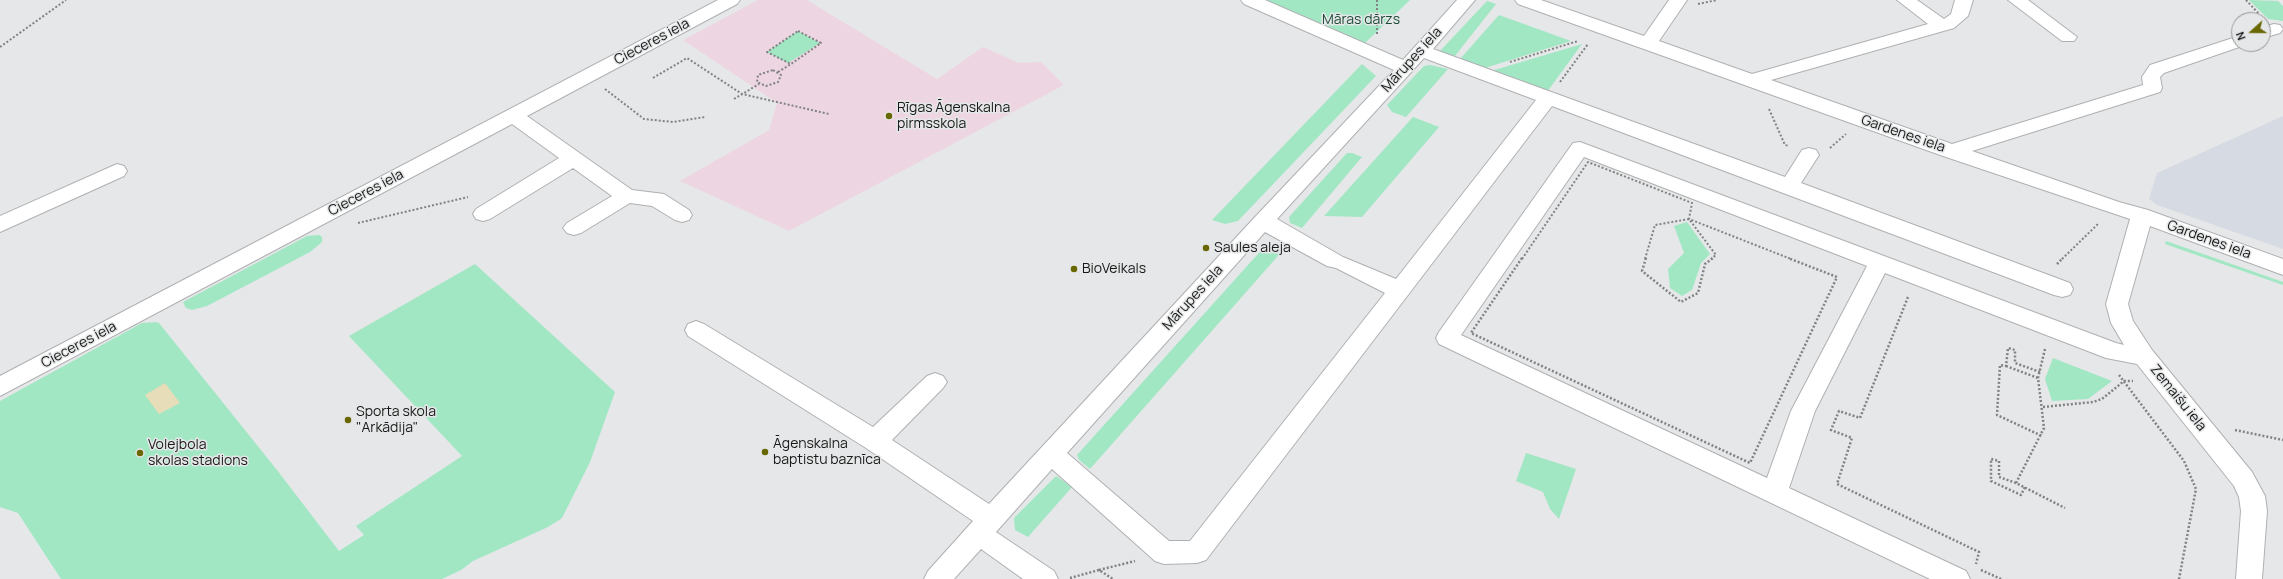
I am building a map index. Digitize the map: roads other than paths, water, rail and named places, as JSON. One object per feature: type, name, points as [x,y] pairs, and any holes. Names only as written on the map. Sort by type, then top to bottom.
[{"type":"street","name":"Cieceres iela","points":[[0,387],[731,0]]},
{"type":"street","points":[[1250,0],[1406,68]]},
{"type":"street","name":"Mārupes iela","points":[[937,579],[986,527],[1263,221],[1406,68],[1466,0]]},
{"type":"street","name":"Gardenes iela","points":[[1524,0],[1950,151],[2114,208],[2141,215],[2283,267]]},
{"type":"street","points":[[1648,44],[1678,0]]},
{"type":"street","points":[[1906,0],[1942,26]]},
{"type":"street","points":[[1754,82],[1948,24],[1959,16],[1964,0]]},
{"type":"street","points":[[2017,0],[2068,37]]},
{"type":"street","points":[[1950,151],[2153,88],[2151,77],[2157,69],[2231,44]]},
{"type":"street","points":[[1421,51],[1789,186],[2062,289]]},
{"type":"street","points":[[1052,454],[1164,553],[1197,552],[1548,98]]},
{"type":"street","points":[[513,116],[572,159],[627,196],[657,199],[682,215]]},
{"type":"street","points":[[1956,579],[1447,338],[1580,148],[1879,264],[2114,352],[2144,356]]},
{"type":"street","points":[[1789,186],[1808,155]]},
{"type":"street","points":[[483,214],[572,159]]},
{"type":"street","points":[[0,225],[116,171]]},
{"type":"street","points":[[574,228],[627,196]]},
{"type":"street","name":"Zemaišu iela","points":[[2141,215],[2139,229],[2117,304],[2122,323],[2144,356],[2243,478],[2252,496],[2254,511],[2248,579]]},
{"type":"street","points":[[1263,221],[1339,262],[1399,290]]},
{"type":"street","points":[[1774,494],[1802,411],[1879,264]]},
{"type":"street","points":[[696,330],[875,441],[986,527],[1046,579]]},
{"type":"street","points":[[875,441],[935,382]]},
{"type":"place","name":"Rīgas Āgenskalna pirmsskola","points":[[889,116]]},
{"type":"place","name":"Saules aleja","points":[[1206,248]]},
{"type":"place","name":"BioVeikals","points":[[1074,269]]},
{"type":"place","name":"Sporta skola \"Arkādija\"","points":[[348,420]]},
{"type":"place","name":"Āgenskalna baptistu baznīca","points":[[765,452]]},
{"type":"place","name":"Volejbola skolas stadions","points":[[140,453]]},
{"type":"park label","name":"Māras dārzs","points":[[1361,20]]}]
